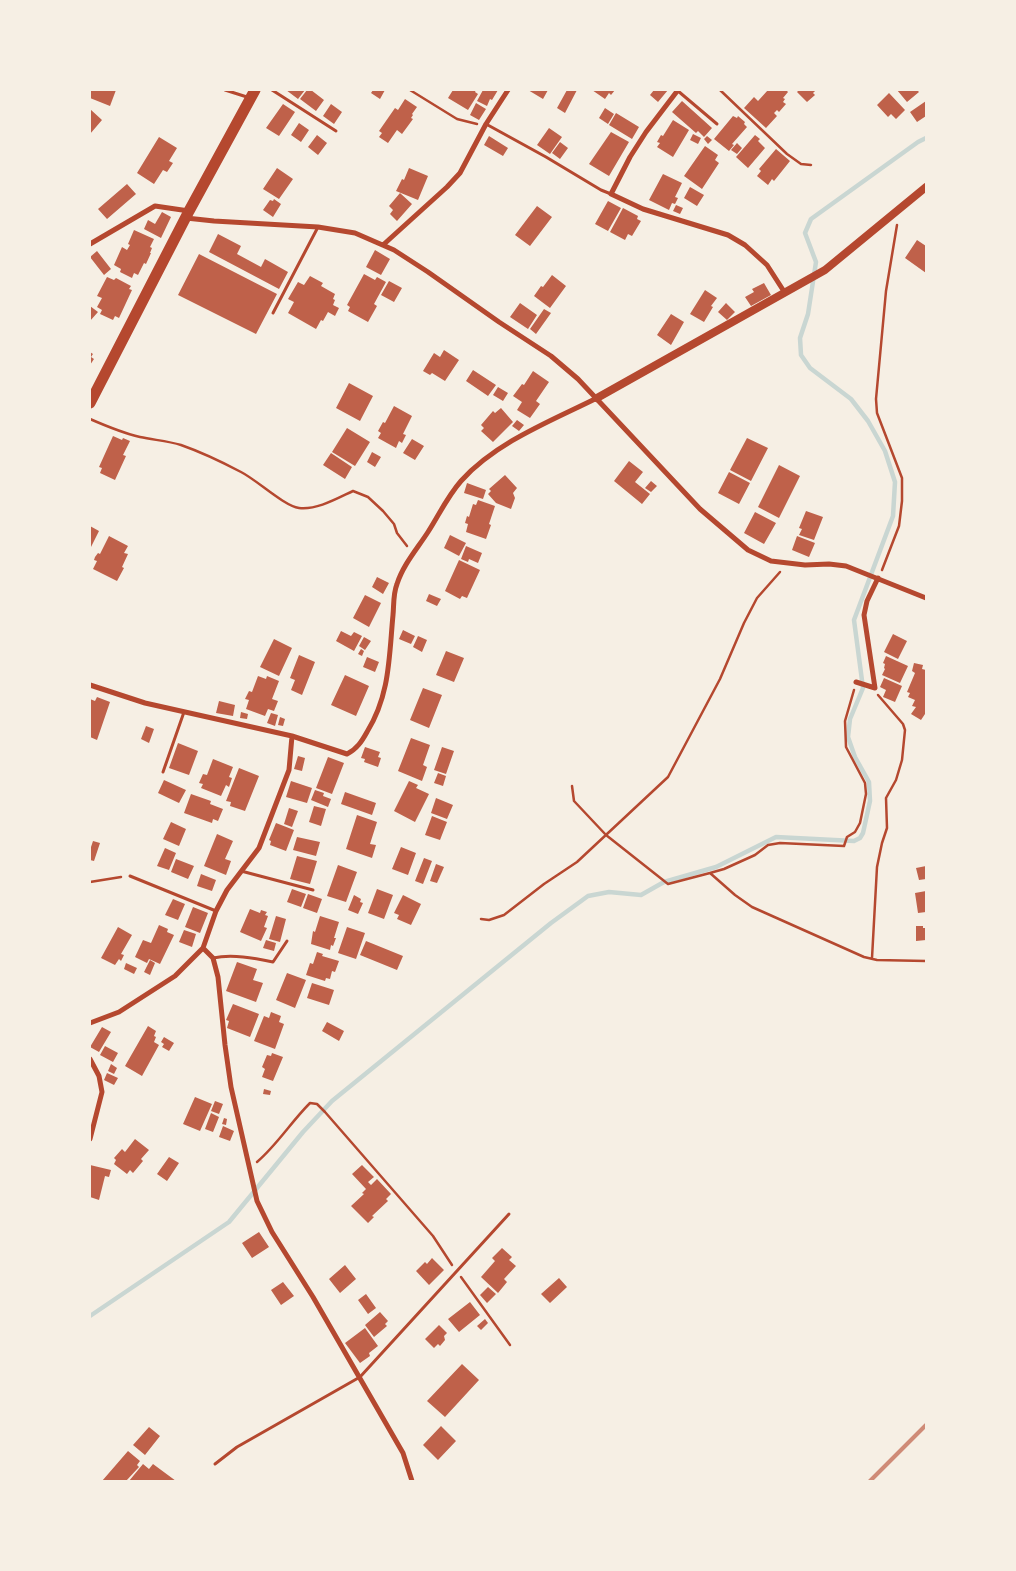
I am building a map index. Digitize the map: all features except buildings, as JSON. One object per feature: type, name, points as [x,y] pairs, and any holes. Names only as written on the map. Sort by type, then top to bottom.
[{"type":"highway","points":[[90,403],[252,94]]},
{"type":"street","points":[[383,245],[460,173],[486,125],[508,90]]},
{"type":"street","points":[[678,90],[646,132],[630,157],[611,194],[643,210],[728,235],[745,245],[767,265],[785,293]]},
{"type":"street","points":[[90,685],[145,703],[292,736],[347,754],[354,751],[372,725],[384,696],[397,584],[413,553],[462,481],[481,463],[503,447],[597,398],[825,270],[926,187]]},
{"type":"street","points":[[90,244],[155,206],[214,221],[318,227],[356,233],[383,245],[428,272],[551,356],[597,398],[700,510],[748,550],[771,562],[846,566],[926,598]]},
{"type":"street","points":[[856,682],[875,688],[864,614],[867,601],[878,578]]},
{"type":"street","points":[[90,1023],[119,1012],[175,976],[203,948],[216,911],[226,890],[260,848],[289,770],[292,736]]},
{"type":"street","points":[[203,948],[213,958],[218,976],[231,1087],[257,1201],[272,1232],[313,1297],[403,1453],[412,1481]]},
{"type":"street","points":[[90,1059],[99,1076],[102,1092],[90,1140]]},
{"type":"lane","points":[[225,90],[252,94]]},
{"type":"lane","points":[[272,90],[336,131]]},
{"type":"lane","points":[[678,90],[717,124]]},
{"type":"lane","points":[[486,125],[611,194]]},
{"type":"lane","points":[[273,313],[318,227]]},
{"type":"lane","points":[[163,772],[184,712]]},
{"type":"lane","points":[[241,871],[313,890]]},
{"type":"lane","points":[[130,876],[216,911]]},
{"type":"lane","points":[[213,958],[222,956],[256,958],[273,962],[288,942]]},
{"type":"lane","points":[[215,1464],[237,1447],[360,1377],[509,1214]]},
{"type":"path","points":[[410,90],[457,119],[486,125]]},
{"type":"path","points":[[720,90],[787,154],[801,164],[810,165]]},
{"type":"path","points":[[878,578],[899,526],[902,501],[902,478],[877,414],[876,399],[887,281],[899,208]]},
{"type":"path","points":[[90,419],[139,437],[180,445],[194,451],[256,480],[288,505],[297,508],[310,508],[352,491],[368,497],[394,524],[397,533],[413,553]]},
{"type":"path","points":[[481,919],[489,920],[504,914],[577,862],[668,777],[720,679],[757,598],[773,578],[789,563]]},
{"type":"path","points":[[572,786],[574,801],[606,835],[668,884],[724,869],[768,846],[780,843],[844,846],[846,837],[855,832],[860,823],[866,794],[865,783],[846,747],[845,721],[856,682]]},
{"type":"path","points":[[872,958],[877,867],[887,828],[886,798],[896,780],[902,760],[905,730],[904,724],[888,707],[875,688]]},
{"type":"path","points":[[710,873],[752,907],[864,957],[877,960],[926,961]]},
{"type":"path","points":[[90,882],[130,876]]},
{"type":"path","points":[[250,1168],[267,1153],[295,1118],[310,1103],[317,1104],[433,1236],[510,1345]]},
{"type":"waterway","points":[[90,1316],[229,1222],[303,1132],[332,1101],[551,923],[588,896],[609,892],[641,895],[664,882],[716,867],[776,837],[854,841],[860,838],[863,833],[870,801],[869,782],[855,757],[848,737],[850,719],[863,688],[854,620],[893,516],[895,482],[885,451],[868,421],[851,399],[810,368],[801,355],[800,338],[808,314],[816,262],[805,233],[811,219],[926,138]]},
{"type":"railway","points":[[870,1481],[926,1425]]}]
